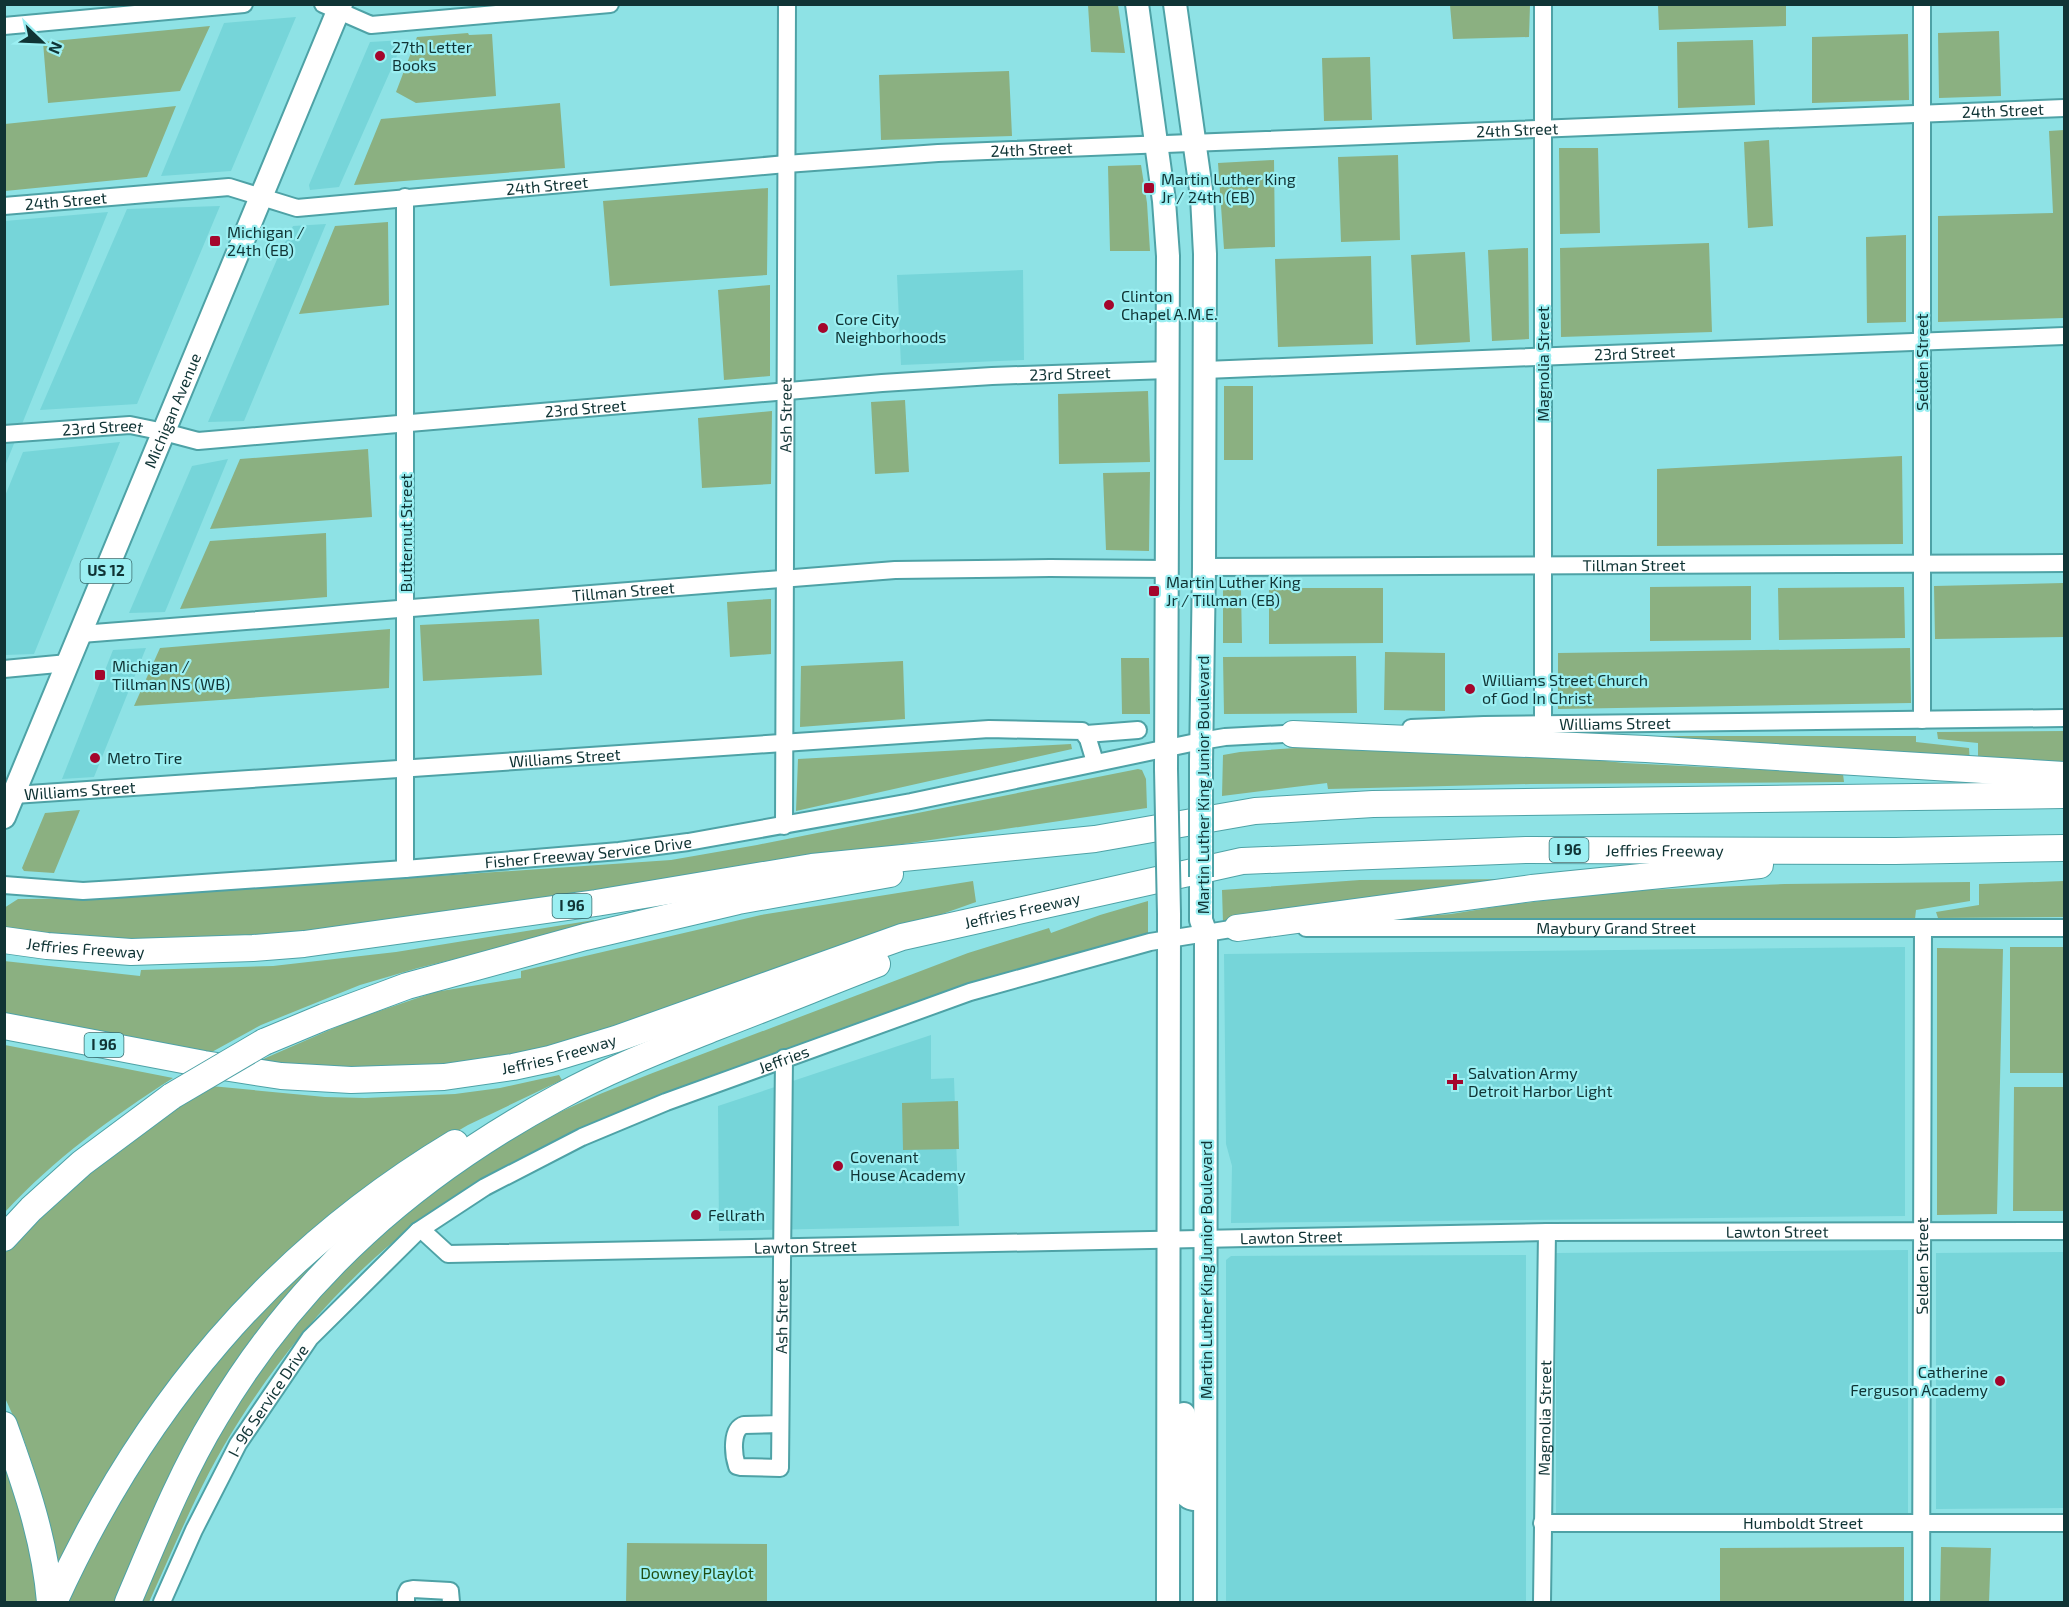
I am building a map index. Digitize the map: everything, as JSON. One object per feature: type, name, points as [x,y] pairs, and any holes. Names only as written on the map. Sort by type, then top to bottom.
[{"type":"highway","points":[[1293,734],[1646,749],[2064,775]]},
{"type":"highway","name":"Jeffries Freeway","points":[[4,940],[47,946],[131,952],[304,944],[596,903],[812,867],[1095,839],[1255,811],[1322,806],[2064,795]]},
{"type":"highway","points":[[4,1238],[31,1209],[82,1163],[172,1096],[264,1042],[407,986],[585,936],[738,901],[1095,839]]},
{"type":"highway","name":"Jeffries Freeway","points":[[4,1026],[215,1066],[281,1076],[351,1080],[444,1077],[550,1059],[615,1039],[902,937],[1242,861],[1526,849],[1895,851],[2064,849]]},
{"type":"highway","points":[[1237,928],[1532,888],[1895,851]]},
{"type":"highway","points":[[128,1602],[192,1456],[261,1348],[297,1302],[350,1245],[405,1196],[479,1145],[559,1096],[650,1053],[995,918]]},
{"type":"highway","points":[[52,1602],[96,1517],[148,1430],[200,1362],[303,1252],[341,1221],[426,1160],[506,1114],[559,1096]]},
{"type":"highway","points":[[4,1425],[33,1506],[52,1602]]},
{"type":"main road","name":"Martin Luther King Junior Boulevard","points":[[1137,4],[1164,201],[1168,256],[1166,759],[1170,939],[1168,1602]]},
{"type":"main road","name":"Martin Luther King Junior Boulevard","points":[[1175,4],[1202,197],[1205,254],[1201,751],[1206,985],[1204,1602]]},
{"type":"main road","name":"Michigan Avenue","points":[[4,817],[261,197],[334,7]]},
{"type":"main road","points":[[1149,93],[1170,102],[1187,88]]},
{"type":"main road","points":[[1164,201],[1183,190],[1191,191],[1202,197]]},
{"type":"main road","points":[[1167,436],[1185,449],[1194,446],[1205,437]]},
{"type":"main road","points":[[1167,501],[1185,482],[1194,485],[1204,497]]},
{"type":"main road","points":[[1167,687],[1177,698],[1185,701],[1202,687]]},
{"type":"main road","points":[[1169,987],[1180,973],[1187,969],[1194,972],[1206,985]]},
{"type":"main road","points":[[1169,1178],[1180,1188],[1187,1190],[1206,1177]]},
{"type":"main road","points":[[1168,1310],[1180,1296],[1187,1292],[1194,1294],[1206,1306]]},
{"type":"main road","points":[[1168,1383],[1184,1411],[1185,1494],[1194,1499],[1206,1498]]},
{"type":"street","points":[[4,26],[244,4]]},
{"type":"street","points":[[334,7],[371,25],[610,4]]},
{"type":"street","name":"Ash Street","points":[[784,826],[787,4]]},
{"type":"street","name":"Magnolia Street","points":[[1542,724],[1544,4]]},
{"type":"street","name":"Selden Street","points":[[1922,4],[1922,720]]},
{"type":"street","name":"24th Street","points":[[4,206],[229,187],[297,208],[786,164],[938,153],[2064,108]]},
{"type":"street","name":"Butternut Street","points":[[405,197],[405,869]]},
{"type":"street","name":"23rd Street","points":[[1205,370],[2064,336]]},
{"type":"street","name":"23rd Street","points":[[4,434],[130,425],[198,441],[785,391],[992,376],[1168,370]]},
{"type":"street","name":"Tillman Street","points":[[1204,567],[2064,563]]},
{"type":"street","name":"Tillman Street","points":[[81,634],[895,570],[1167,569]]},
{"type":"street","points":[[4,669],[68,663]]},
{"type":"street","name":"Williams Street","points":[[1166,759],[1201,751],[1225,737],[1484,725],[2064,718]]},
{"type":"street","name":"Williams Street","points":[[14,795],[989,729],[1076,729],[1086,734],[1138,730]]},
{"type":"street","points":[[1086,734],[1095,762]]},
{"type":"street","name":"Fisher Freeway Service Drive","points":[[4,885],[82,891],[405,869],[619,851],[784,826],[911,802],[1095,762],[1166,759]]},
{"type":"street","name":"Maybury Grand Street","points":[[1170,939],[1204,927],[2064,928]]},
{"type":"street","name":"Selden Street","points":[[1921,1602],[1923,928]]},
{"type":"street","name":"Jeffries","points":[[418,1231],[485,1187],[582,1137],[666,1102],[970,992],[1170,939]]},
{"type":"street","name":"Ash Street","points":[[780,1424],[739,1426],[735,1431],[736,1466],[780,1468],[784,1058]]},
{"type":"street","name":"Lawton Street","points":[[418,1231],[424,1232],[448,1254],[1546,1232],[2064,1232]]},
{"type":"street","name":"I- 96 Service Drive","points":[[162,1602],[194,1530],[238,1444],[310,1338],[418,1231]]},
{"type":"street","name":"Magnolia Street","points":[[1542,1602],[1546,1232]]},
{"type":"street","name":"Humboldt Street","points":[[1542,1523],[2064,1523]]},
{"type":"street","points":[[407,1596],[450,1591],[452,1602]]},
{"type":"shaded area","points":[[296,17],[231,171],[161,176],[224,23]]},
{"type":"shaded area","points":[[404,40],[339,187],[310,190],[309,185],[370,42]]},
{"type":"shaded area","points":[[220,206],[137,404],[40,410],[127,209]]},
{"type":"shaded area","points":[[108,212],[7,461],[5,466],[5,221]]},
{"type":"shaded area","points":[[326,224],[244,421],[208,422],[293,226]]},
{"type":"shaded area","points":[[1023,270],[1024,360],[901,365],[897,275]]},
{"type":"shaded area","points":[[120,442],[34,654],[5,655],[5,496],[23,452]]},
{"type":"shaded area","points":[[228,459],[165,612],[129,613],[192,466]]},
{"type":"shaded area","points":[[146,648],[94,777],[62,779],[113,650]]},
{"type":"shaded area","points":[[1905,947],[1905,1216],[1231,1223],[1232,1166],[1226,1144],[1224,954]]},
{"type":"shaded area","name":"Covenant House Academy","points":[[931,1035],[931,1079],[954,1078],[959,1226],[719,1231],[718,1106]]},
{"type":"shaded area","points":[[1908,1250],[1908,1516],[1556,1515],[1556,1253]]},
{"type":"shaded area","name":"Catherine Ferguson Academy","points":[[2064,1252],[2064,1508],[1936,1509],[1936,1253]]},
{"type":"shaded area","points":[[1526,1255],[1526,1602],[1226,1602],[1226,1260],[1231,1256]]},
{"type":"green space","points":[[1088,5],[1118,5],[1125,53],[1091,52]]},
{"type":"green space","points":[[1450,5],[1530,5],[1529,37],[1453,39]]},
{"type":"green space","points":[[1658,5],[1786,5],[1786,26],[1659,30]]},
{"type":"green space","points":[[210,26],[180,91],[48,103],[43,42]]},
{"type":"green space","points":[[1999,31],[2001,96],[1939,98],[1938,33]]},
{"type":"green space","points":[[468,33],[469,35],[492,34],[496,96],[416,103],[396,92],[417,37]]},
{"type":"green space","points":[[1908,34],[1909,100],[1812,103],[1812,37]]},
{"type":"green space","points":[[1753,40],[1755,105],[1678,108],[1677,42]]},
{"type":"green space","points":[[1370,57],[1372,120],[1324,121],[1322,58]]},
{"type":"green space","points":[[1009,71],[1012,136],[881,140],[879,75]]},
{"type":"green space","points":[[560,103],[565,168],[354,185],[381,119]]},
{"type":"green space","points":[[176,106],[147,177],[5,191],[5,124]]},
{"type":"green space","points":[[2064,130],[2064,318],[1938,322],[1938,216],[2053,213],[2049,131]]},
{"type":"green space","points":[[1769,140],[1773,226],[1748,228],[1744,142]]},
{"type":"green space","points":[[1559,148],[1598,148],[1600,233],[1560,234]]},
{"type":"green space","points":[[1398,155],[1400,240],[1341,242],[1338,157]]},
{"type":"green space","points":[[1274,160],[1275,247],[1224,249],[1218,163]]},
{"type":"green space","points":[[1141,165],[1147,203],[1150,251],[1110,251],[1108,166]]},
{"type":"green space","points":[[768,188],[767,275],[610,286],[603,201]]},
{"type":"green space","points":[[388,222],[389,305],[299,314],[335,226]]},
{"type":"green space","points":[[1906,235],[1906,322],[1867,323],[1866,237]]},
{"type":"green space","points":[[1709,243],[1712,332],[1561,337],[1560,248]]},
{"type":"green space","points":[[1528,248],[1529,339],[1492,341],[1488,250]]},
{"type":"green space","points":[[1465,252],[1470,342],[1416,345],[1411,255]]},
{"type":"green space","points":[[1371,256],[1373,344],[1278,347],[1275,259]]},
{"type":"green space","points":[[770,285],[770,376],[724,380],[718,290]]},
{"type":"green space","points":[[1224,386],[1253,386],[1253,460],[1224,460]]},
{"type":"green space","points":[[1148,391],[1150,462],[1059,464],[1058,394]]},
{"type":"green space","points":[[905,400],[909,472],[875,474],[871,402]]},
{"type":"green space","points":[[772,411],[771,484],[702,488],[698,418]]},
{"type":"green space","points":[[368,449],[372,517],[210,529],[240,459]]},
{"type":"green space","points":[[1902,456],[1903,544],[1657,546],[1657,469]]},
{"type":"green space","points":[[1150,472],[1149,551],[1106,550],[1103,473]]},
{"type":"green space","points":[[326,533],[327,597],[180,609],[210,541]]},
{"type":"green space","points":[[2064,583],[2064,637],[1935,639],[1934,586]]},
{"type":"green space","points":[[1751,586],[1751,640],[1650,641],[1650,587]]},
{"type":"green space","points":[[1904,587],[1905,638],[1779,640],[1778,588]]},
{"type":"green space","points":[[1269,588],[1383,588],[1383,643],[1269,644]]},
{"type":"green space","points":[[1223,590],[1241,590],[1242,643],[1223,643]]},
{"type":"green space","points":[[771,599],[771,654],[730,657],[727,602]]},
{"type":"green space","points":[[539,619],[542,675],[423,681],[420,625]]},
{"type":"green space","points":[[390,629],[389,688],[134,706],[160,648]]},
{"type":"green space","points":[[1910,648],[1911,703],[1558,709],[1558,653]]},
{"type":"green space","points":[[1385,652],[1445,653],[1445,711],[1384,710]]},
{"type":"green space","points":[[1356,656],[1357,713],[1224,714],[1223,657]]},
{"type":"green space","points":[[1121,658],[1149,658],[1150,714],[1122,714]]},
{"type":"green space","points":[[903,661],[905,719],[800,727],[801,666]]},
{"type":"green space","points":[[2064,731],[2064,769],[1978,764],[1978,743],[1938,739],[1937,732]]},
{"type":"green space","points":[[1492,736],[1916,736],[1916,742],[1969,748],[1970,764]]},
{"type":"green space","points":[[1071,744],[1072,749],[796,811],[798,759]]},
{"type":"green space","points":[[1309,747],[1566,757],[1625,763],[1843,774],[1844,782],[1531,784],[1328,789],[1327,783],[1222,796],[1223,755]]},
{"type":"green space","points":[[1142,770],[1146,779],[1147,808],[282,936],[132,942],[84,936],[5,932],[4,908],[18,899],[115,898],[671,860]]},
{"type":"green space","points":[[80,810],[54,873],[24,871],[22,868],[45,813]]},
{"type":"green space","points":[[1536,879],[1223,923],[1222,890],[1360,880]]},
{"type":"green space","points":[[973,881],[976,902],[559,1046],[486,1061],[411,1069],[335,1068],[261,1060],[350,1021],[435,992],[521,978],[521,971],[761,915]]},
{"type":"green space","points":[[2064,881],[2064,917],[1938,918],[1936,912],[1979,905],[1979,884]]},
{"type":"green space","points":[[1970,882],[1970,901],[1916,910],[1915,919],[1362,921],[1451,914],[1622,891],[1785,884]]},
{"type":"green space","points":[[1148,901],[1148,934],[1081,952],[888,1015],[797,1046],[614,1115],[512,1163],[416,1224],[365,1267],[325,1308],[288,1351],[254,1397],[213,1465],[149,1602],[137,1602],[173,1516],[248,1380],[346,1263],[467,1164],[540,1121],[650,1074],[968,953],[1049,928],[1051,933]]},
{"type":"green space","points":[[594,920],[594,925],[418,968],[360,985],[261,1025],[210,1053],[5,1013],[4,961],[140,976],[141,970],[273,966],[396,952]]},
{"type":"green space","points":[[2010,947],[2064,947],[2064,1073],[2010,1073]]},
{"type":"green space","points":[[1937,948],[2003,949],[1997,1214],[1937,1215]]},
{"type":"green space","points":[[5,1045],[173,1078],[84,1140],[43,1174],[5,1212]]},
{"type":"green space","points":[[559,1075],[562,1080],[468,1125],[386,1173],[343,1206],[245,1295],[157,1398],[120,1451],[73,1536],[57,1572],[36,1476],[24,1440],[5,1398],[4,1254],[72,1188],[149,1127],[211,1086],[325,1097],[365,1098],[455,1094],[500,1088]]},
{"type":"green space","points":[[2014,1087],[2064,1087],[2064,1211],[2013,1211]]},
{"type":"green space","points":[[958,1101],[959,1149],[903,1150],[902,1103]]},
{"type":"green space","points":[[350,1230],[261,1330],[216,1392],[168,1480],[115,1602],[65,1602],[124,1489],[189,1392],[254,1318]]},
{"type":"green space","points":[[4,1452],[20,1492],[39,1602],[5,1602]]},
{"type":"green space","name":"Downey Playlot","points":[[627,1543],[767,1544],[767,1602],[626,1602]]},
{"type":"green space","points":[[1904,1547],[1904,1602],[1720,1602],[1720,1548]]},
{"type":"green space","points":[[1941,1547],[1991,1548],[1989,1602],[1940,1602]]},
{"type":"place","name":"27th Letter Books","points":[[380,56]]},
{"type":"place","name":"Martin Luther King Jr / 24th (EB)","points":[[1149,188]]},
{"type":"place","name":"Michigan / 24th (EB)","points":[[215,241]]},
{"type":"place","name":"Clinton Chapel A.M.E.","points":[[1109,305]]},
{"type":"place","name":"Core City Neighborhoods","points":[[823,328]]},
{"type":"place","name":"Martin Luther King Jr / Tillman (EB)","points":[[1154,591]]},
{"type":"place","name":"Michigan / Tillman NS (WB)","points":[[100,675]]},
{"type":"place","name":"Williams Street Church of God In Christ","points":[[1470,689]]},
{"type":"place","name":"Metro Tire","points":[[95,758]]},
{"type":"place","name":"Salvation Army Detroit Harbor Light","points":[[1455,1082]]},
{"type":"place","name":"Covenant House Academy","points":[[838,1166]]},
{"type":"place","name":"Fellrath","points":[[696,1215]]},
{"type":"place","name":"Catherine Ferguson Academy","points":[[2000,1381]]}]
